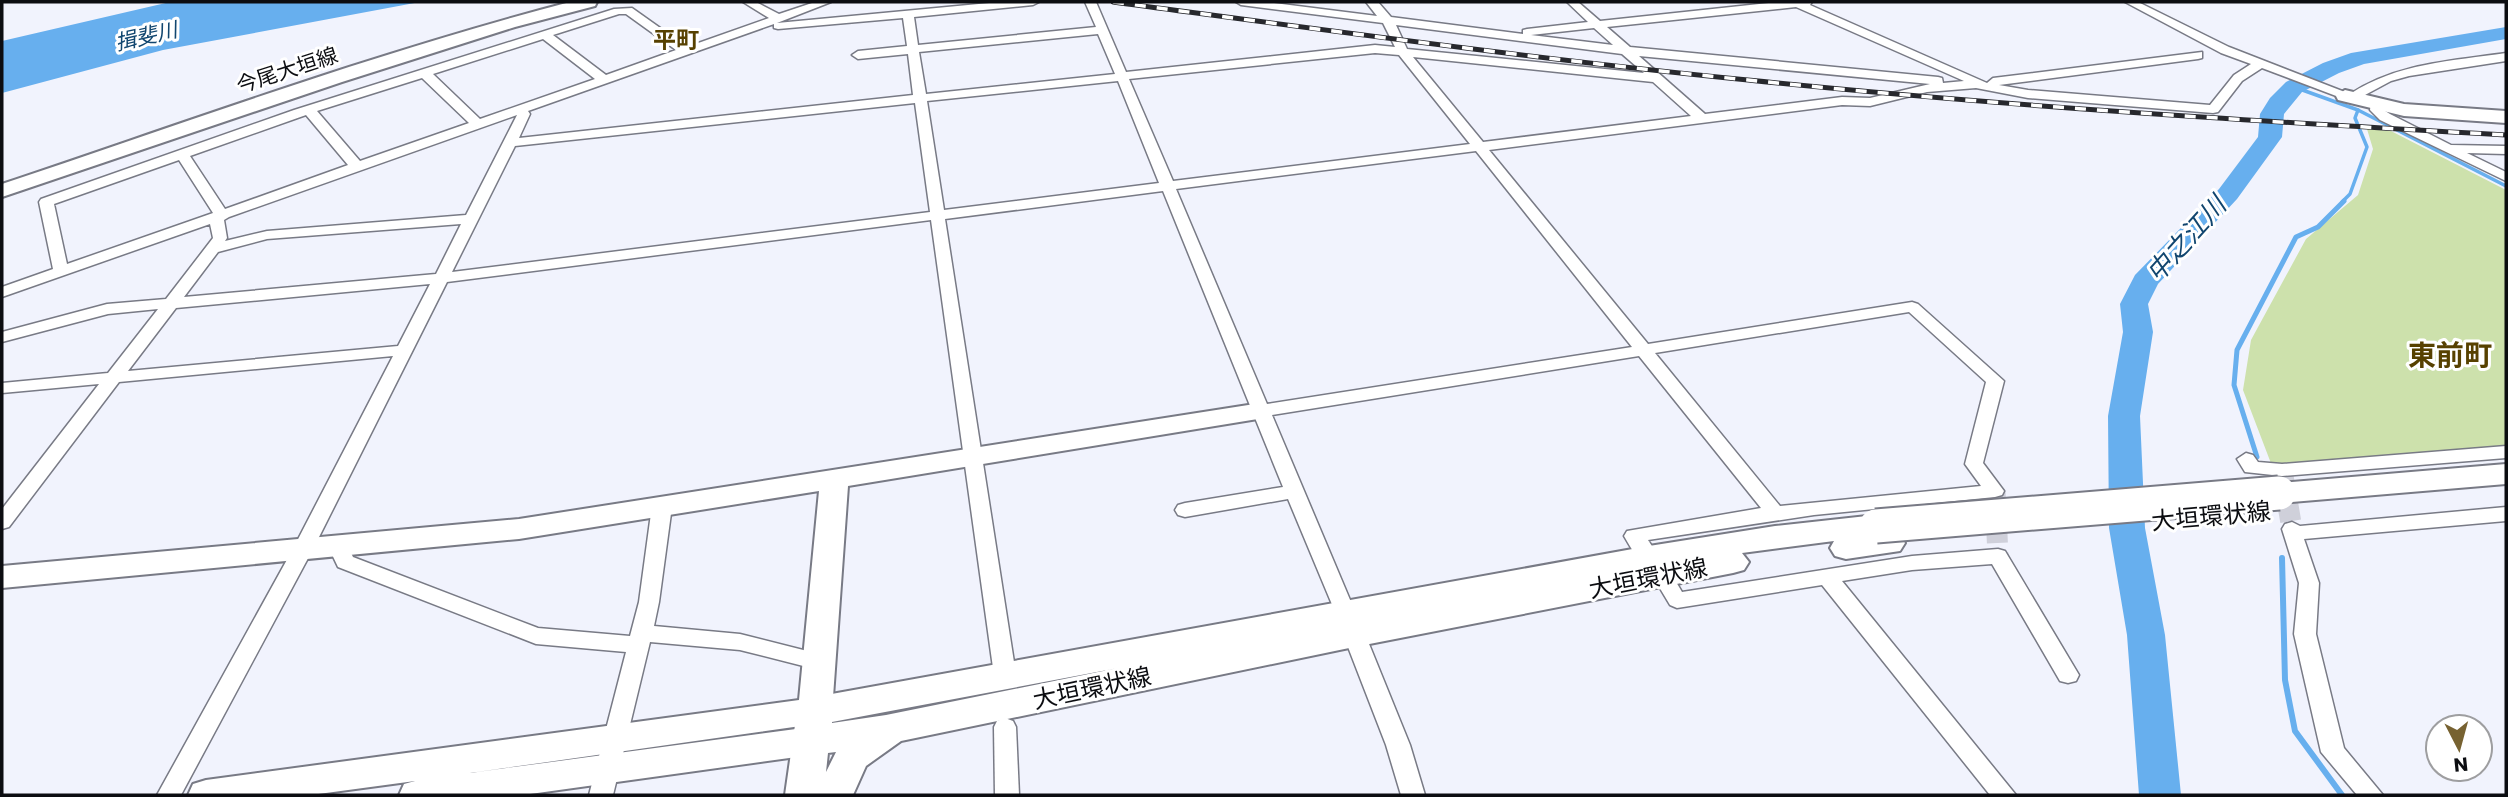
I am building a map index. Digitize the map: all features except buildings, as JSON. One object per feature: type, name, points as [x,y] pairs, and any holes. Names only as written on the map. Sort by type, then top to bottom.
[{"type":"main road","name":"大垣環状線","points":[[2286,516],[2506,474]]},
{"type":"main road","name":"大垣環状線","points":[[824,794],[852,756],[891,728],[1350,624],[1655,566],[1797,553],[1882,535],[2286,516],[2506,493]]},
{"type":"main road","name":"大垣環状線","points":[[824,794],[813,726],[1005,675],[1350,624]]},
{"type":"main road","points":[[813,726],[891,728]]},
{"type":"street","name":"今尾大垣線","points":[[2,191],[335,78],[509,23],[589,2]]},
{"type":"street","points":[[748,2],[779,19]]},
{"type":"street","points":[[2,292],[825,2]]},
{"type":"street","points":[[763,25],[813,24],[1032,2]]},
{"type":"street","points":[[1091,2],[1350,624],[1398,745],[1413,795]]},
{"type":"street","points":[[1241,2],[1389,23],[1629,51],[1980,84],[2028,94],[2213,110],[2238,78],[2265,66]]},
{"type":"street","points":[[1373,2],[1389,23],[1404,52],[1775,513]]},
{"type":"street","points":[[1572,2],[1702,119]]},
{"type":"street","points":[[1503,36],[1799,2],[1980,84]]},
{"type":"street","points":[[2130,2],[2225,50],[2375,105],[2435,114],[2506,117]]},
{"type":"street","points":[[61,272],[46,202],[182,154],[423,72],[628,10],[686,52]]},
{"type":"street","points":[[908,15],[975,456],[1005,675]]},
{"type":"street","points":[[858,55],[1103,30]]},
{"type":"street","points":[[544,34],[605,80]]},
{"type":"street","points":[[510,143],[1375,49],[1655,78]]},
{"type":"street","points":[[2,337],[107,309],[442,277],[1842,101],[1870,102],[1927,88],[1980,84],[2198,55]]},
{"type":"street","points":[[2349,97],[2377,82],[2408,73],[2506,57]]},
{"type":"street","points":[[423,72],[479,125]]},
{"type":"street","points":[[2375,105],[2376,110],[2385,117],[2506,177]]},
{"type":"street","points":[[309,110],[358,167]]},
{"type":"street","points":[[169,795],[304,547],[510,143],[524,114],[521,110]]},
{"type":"street","points":[[2449,148],[2506,150]]},
{"type":"street","points":[[2,522],[220,238],[219,217],[182,154]]},
{"type":"street","points":[[213,249],[267,234],[471,219]]},
{"type":"street","points":[[2,577],[519,529],[1912,307],[1995,381],[1974,464],[1995,491],[1775,513],[1634,536],[1677,600],[1912,563],[1998,556],[2022,601],[2046,634],[2068,675]]},
{"type":"street","points":[[2,388],[405,350]]},
{"type":"street","points":[[2246,459],[2252,468],[2282,470],[2506,452]]},
{"type":"street","points":[[417,795],[608,767],[813,726],[834,478]]},
{"type":"street","points":[[1185,510],[1295,491]]},
{"type":"street","points":[[608,767],[649,602],[662,506]]},
{"type":"street","points":[[2371,795],[2333,752],[2305,634],[2309,583],[2286,516],[2506,514]]},
{"type":"street","points":[[338,546],[345,562],[536,636],[740,642],[819,662]]},
{"type":"street","points":[[1826,576],[2004,795]]},
{"type":"street","points":[[1005,727],[1007,795]]},
{"type":"street","points":[[206,795],[608,767]]},
{"type":"green space","points":[[2367,129],[2391,131],[2506,190],[2506,447],[2272,466],[2243,390],[2251,340],[2306,239],[2358,195],[2373,149]]},
{"type":"water","name":"揖斐川","points":[[170,2],[420,2],[163,50],[2,93],[2,41]]},
{"type":"waterway","name":"中之江川","points":[[2160,795],[2146,635],[2127,528],[2124,416],[2138,332],[2134,304],[2145,281],[2228,194],[2270,137],[2272,114],[2278,103],[2294,87],[2331,68],[2359,58],[2506,33]]},
{"type":"waterway","points":[[2294,87],[2358,110]]},
{"type":"waterway","points":[[2342,202],[2350,194],[2367,147],[2355,118],[2358,110]]},
{"type":"waterway","points":[[2358,110],[2506,186]]},
{"type":"waterway","points":[[2257,457],[2234,385],[2237,350],[2296,237],[2318,227],[2344,201]]},
{"type":"waterway","points":[[2282,558],[2285,680],[2295,731],[2342,795]]},
{"type":"tunnel","points":[[2282,470],[2292,529]]},
{"type":"tunnel","points":[[1995,491],[1998,556]]},
{"type":"railway","points":[[1113,2],[1669,72],[1937,98],[2506,135]]},
{"type":"district","name":"平町","points":[[676,40]]},
{"type":"district","name":"東前町","points":[[2450,355]]}]
